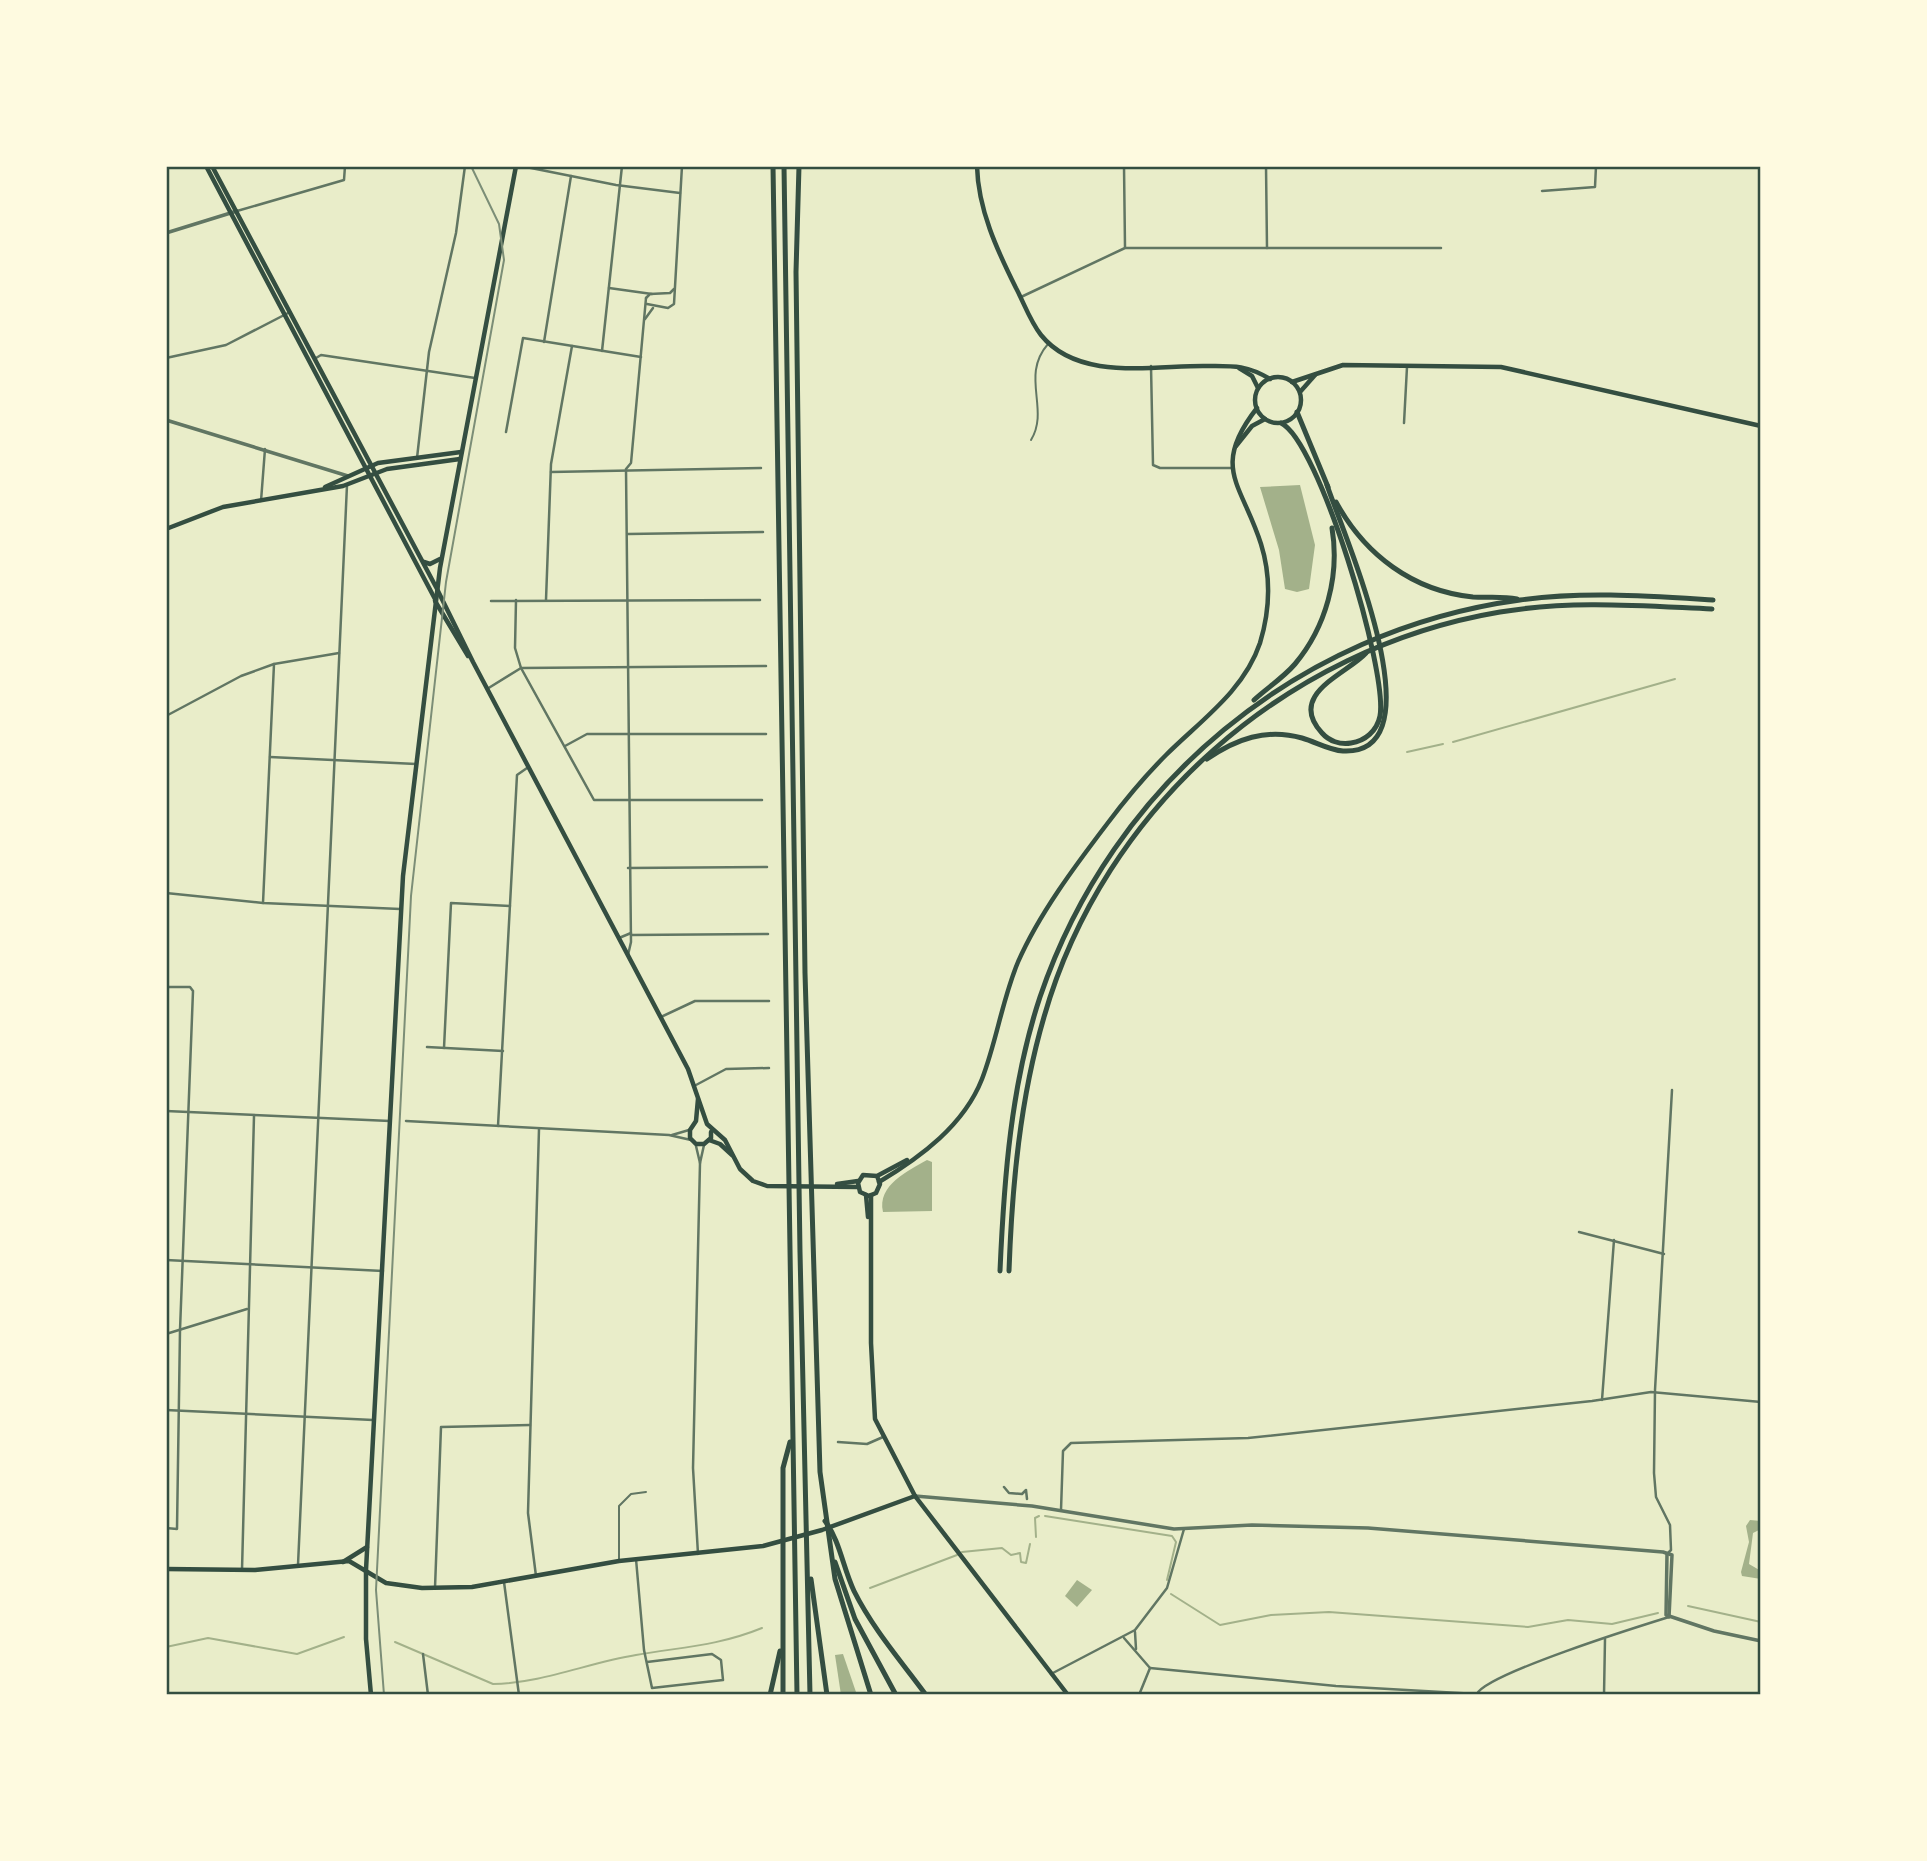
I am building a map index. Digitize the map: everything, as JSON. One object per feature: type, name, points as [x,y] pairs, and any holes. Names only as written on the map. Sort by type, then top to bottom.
[{"type":"highway","points":[[773,166],[797,1695]]},
{"type":"highway","points":[[786,166],[806,1543],[827,1695]]},
{"type":"highway","points":[[799,166],[796,272],[798,480],[811,1189],[820,1472],[824,1520],[840,1601],[871,1695]]},
{"type":"highway","points":[[1193,769],[1229,744],[1260,735],[1301,738],[1344,751],[1368,745],[1377,736],[1387,716],[1371,621],[1327,485],[1297,412]]},
{"type":"highway","points":[[1281,423],[1296,436],[1329,511],[1371,621]]},
{"type":"highway","points":[[1327,485],[1355,533],[1378,556],[1405,576],[1447,592],[1523,600]]},
{"type":"highway","points":[[1000,1271],[1005,1185],[1022,1068],[1040,999],[1062,939],[1097,874],[1145,806],[1182,765],[1295,665],[1321,622],[1333,578],[1335,555],[1329,511]]},
{"type":"highway","points":[[1242,712],[1323,662],[1382,635],[1459,611],[1523,600],[1585,595],[1713,600]]},
{"type":"highway","points":[[1009,1271],[1014,1185],[1026,1100],[1036,1045],[1059,972],[1106,876],[1141,825],[1193,769],[1239,727],[1270,705],[1367,651],[1421,631],[1514,611],[1585,604],[1712,609]]},
{"type":"highway","points":[[1367,651],[1330,679],[1314,698],[1314,719],[1326,737],[1345,744],[1355,743],[1372,732],[1380,707],[1380,665]]},
{"type":"highway","points":[[783,1695],[783,1468],[792,1432]]},
{"type":"highway","points":[[824,1520],[834,1534],[847,1574],[860,1602],[926,1695]]},
{"type":"highway","points":[[827,1536],[855,1619],[896,1695]]},
{"type":"highway","points":[[808,1566],[810,1695]]},
{"type":"highway","points":[[770,1695],[781,1644]]},
{"type":"main road","points":[[206,166],[424,562],[487,689],[696,1085],[707,1125],[725,1140],[745,1176],[760,1185],[858,1184],[869,1195],[872,1408],[883,1437],[915,1496],[1068,1695]]},
{"type":"main road","points":[[212,166],[234,213]]},
{"type":"main road","points":[[371,1695],[367,1648],[366,1570],[376,1420],[400,909],[441,559],[516,166]]},
{"type":"main road","points":[[977,166],[977,187],[988,224],[1033,324],[1049,343],[1066,356],[1090,364],[1247,366],[1270,379]]},
{"type":"main road","points":[[1292,382],[1343,365],[1407,364],[1526,370],[1761,426]]},
{"type":"main road","points":[[878,1179],[914,1157],[948,1131],[971,1100],[981,1080],[1020,958],[1080,863],[1129,795],[1235,688],[1254,657],[1267,615],[1267,573],[1259,539],[1237,491],[1232,468],[1240,430],[1257,408],[1258,389],[1249,373],[1235,366]]},
{"type":"main road","points":[[1257,408],[1266,419],[1281,423],[1297,412],[1300,393],[1318,373]]},
{"type":"main road","points":[[1258,389],[1277,377],[1292,382],[1300,393]]},
{"type":"main road","points":[[1234,450],[1252,426],[1266,419]]},
{"type":"main road","points":[[313,491],[348,477],[416,458],[461,452]]},
{"type":"main road","points":[[166,529],[217,509],[347,485],[371,470],[460,459]]},
{"type":"main road","points":[[371,470],[435,600],[473,662]]},
{"type":"main road","points":[[424,562],[432,564],[441,559]]},
{"type":"main road","points":[[699,1097],[695,1124],[690,1130],[691,1140],[696,1144],[720,1144],[732,1156]]},
{"type":"main road","points":[[695,1124],[707,1125]]},
{"type":"main road","points":[[707,1142],[711,1131]]},
{"type":"main road","points":[[858,1184],[866,1174],[878,1179]]},
{"type":"main road","points":[[869,1195],[878,1191],[878,1179]]},
{"type":"main road","points":[[166,1569],[242,1570],[354,1562],[386,1583],[435,1588],[504,1583],[620,1561],[775,1544],[915,1496]]},
{"type":"main road","points":[[343,1562],[360,1554],[368,1546]]},
{"type":"street","points":[[166,233],[344,180],[345,166]]},
{"type":"street","points":[[416,458],[433,332],[456,233],[465,166]]},
{"type":"street","points":[[521,166],[619,186],[680,193]]},
{"type":"street","points":[[602,351],[622,166]]},
{"type":"street","points":[[653,308],[673,307],[682,166]]},
{"type":"street","points":[[1124,166],[1125,248]]},
{"type":"street","points":[[1266,166],[1266,248]]},
{"type":"street","points":[[1542,191],[1595,187],[1596,166]]},
{"type":"street","points":[[544,342],[571,176]]},
{"type":"street","points":[[1021,297],[1125,248],[1441,248]]},
{"type":"street","points":[[609,288],[652,294],[668,294],[674,289]]},
{"type":"street","points":[[636,292],[653,308]]},
{"type":"street","points":[[628,955],[631,934],[628,868],[628,534],[625,469],[631,463],[646,300],[652,294]]},
{"type":"street","points":[[645,319],[653,308]]},
{"type":"street","points":[[166,358],[226,345],[288,313]]},
{"type":"street","points":[[506,432],[523,338],[641,357]]},
{"type":"street","points":[[546,600],[551,472],[572,346]]},
{"type":"street","points":[[312,360],[321,355],[475,378]]},
{"type":"street","points":[[1404,423],[1407,364]]},
{"type":"street","points":[[1151,366],[1152,464],[1160,468],[1232,468]]},
{"type":"street","points":[[166,420],[348,477]]},
{"type":"street","points":[[261,500],[265,449]]},
{"type":"street","points":[[551,472],[761,468]]},
{"type":"street","points":[[298,1567],[347,485]]},
{"type":"street","points":[[628,534],[763,532]]},
{"type":"street","points":[[491,600],[760,600]]},
{"type":"street","points":[[516,600],[515,648],[521,668],[593,800],[762,800]]},
{"type":"street","points":[[166,716],[241,676],[274,664],[340,653]]},
{"type":"street","points":[[263,903],[274,664]]},
{"type":"street","points":[[487,689],[521,668],[766,666]]},
{"type":"street","points":[[565,746],[587,734],[766,734]]},
{"type":"street","points":[[270,757],[416,764]]},
{"type":"street","points":[[498,1126],[517,775],[528,767]]},
{"type":"street","points":[[628,868],[767,867]]},
{"type":"street","points":[[166,893],[263,903],[400,909]]},
{"type":"street","points":[[444,1048],[451,903],[510,906]]},
{"type":"street","points":[[619,938],[631,934],[768,934]]},
{"type":"street","points":[[166,987],[190,987],[193,991],[180,1330],[177,1529],[166,1528]]},
{"type":"street","points":[[661,1017],[695,1001],[769,1001]]},
{"type":"street","points":[[426,1047],[503,1051]]},
{"type":"street","points":[[696,1085],[726,1069],[769,1068]]},
{"type":"street","points":[[1667,1554],[1671,1550],[1670,1525],[1654,1486],[1654,1392],[1672,1090]]},
{"type":"street","points":[[166,1111],[390,1121]]},
{"type":"street","points":[[242,1570],[254,1116]]},
{"type":"street","points":[[406,1121],[669,1135],[691,1140]]},
{"type":"street","points":[[537,1577],[528,1513],[538,1129]]},
{"type":"street","points":[[669,1135],[690,1130]]},
{"type":"street","points":[[700,1163],[707,1142]]},
{"type":"street","points":[[696,1144],[700,1163],[693,1468],[698,1554]]},
{"type":"street","points":[[1579,1233],[1664,1254]]},
{"type":"street","points":[[1602,1400],[1614,1240]]},
{"type":"street","points":[[166,1261],[383,1271]]},
{"type":"street","points":[[166,1335],[248,1309]]},
{"type":"street","points":[[1062,1511],[1063,1451],[1071,1443],[1248,1438],[1654,1392],[1761,1402]]},
{"type":"street","points":[[166,1410],[376,1420]]},
{"type":"street","points":[[435,1588],[441,1427],[530,1425]]},
{"type":"street","points":[[838,1442],[867,1444],[883,1437]]},
{"type":"street","points":[[1004,1487],[1009,1493],[1022,1494],[1026,1490],[1027,1499]]},
{"type":"street","points":[[915,1496],[1062,1511],[1184,1529],[1252,1525],[1368,1528],[1667,1554],[1672,1555],[1669,1617]]},
{"type":"street","points":[[1051,1674],[1135,1630],[1167,1588],[1184,1529]]},
{"type":"street","points":[[636,1559],[644,1653],[652,1688],[723,1679],[721,1660],[712,1654],[647,1662]]},
{"type":"street","points":[[504,1583],[519,1695]]},
{"type":"street","points":[[1124,1638],[1150,1668],[1477,1695],[1484,1684],[1669,1617],[1714,1631],[1761,1641]]},
{"type":"street","points":[[1135,1630],[1136,1649]]},
{"type":"street","points":[[1604,1695],[1605,1638]]},
{"type":"street","points":[[423,1654],[428,1695]]},
{"type":"street","points":[[1139,1695],[1150,1668]]},
{"type":"lane","points":[[1031,440],[1038,425],[1035,367],[1040,354],[1049,343]]},
{"type":"lane","points":[[620,1561],[619,1506],[631,1494],[646,1492]]},
{"type":"shaded area","points":[[1300,485],[1315,545],[1309,589],[1297,592],[1285,589],[1279,550],[1260,487]]},
{"type":"shaded area","points":[[927,1160],[932,1162],[932,1211],[883,1212],[882,1202],[889,1187],[903,1174]]},
{"type":"shaded area","points":[[1750,1520],[1761,1521],[1761,1529],[1753,1533],[1749,1564],[1761,1571],[1761,1579],[1742,1576],[1741,1572],[1749,1542],[1746,1526]]},
{"type":"shaded area","points":[[1077,1580],[1092,1590],[1077,1607],[1065,1596]]},
{"type":"shaded area","points":[[843,1654],[857,1695],[841,1695],[835,1655]]},
{"type":"waterway","points":[[1453,742],[1675,679]]},
{"type":"waterway","points":[[1407,752],[1443,744]]},
{"type":"waterway","points":[[1036,1537],[1035,1518],[1039,1516]]},
{"type":"waterway","points":[[1045,1516],[1172,1536],[1176,1542],[1167,1580]]},
{"type":"waterway","points":[[962,1552],[1002,1548],[1011,1555],[1020,1553],[1021,1562],[1026,1563],[1030,1544]]},
{"type":"waterway","points":[[870,1588],[957,1555]]},
{"type":"waterway","points":[[1171,1594],[1220,1625],[1271,1615],[1329,1612],[1528,1627],[1568,1620],[1612,1624],[1658,1613]]},
{"type":"waterway","points":[[1688,1606],[1761,1622]]},
{"type":"waterway","points":[[395,1642],[493,1684],[530,1680],[618,1659],[715,1642],[762,1628]]},
{"type":"waterway","points":[[166,1647],[208,1638],[297,1654],[344,1637]]},
{"type":"tram line","points":[[384,1695],[376,1590],[411,896],[446,582],[504,260],[499,224],[471,166]]}]
